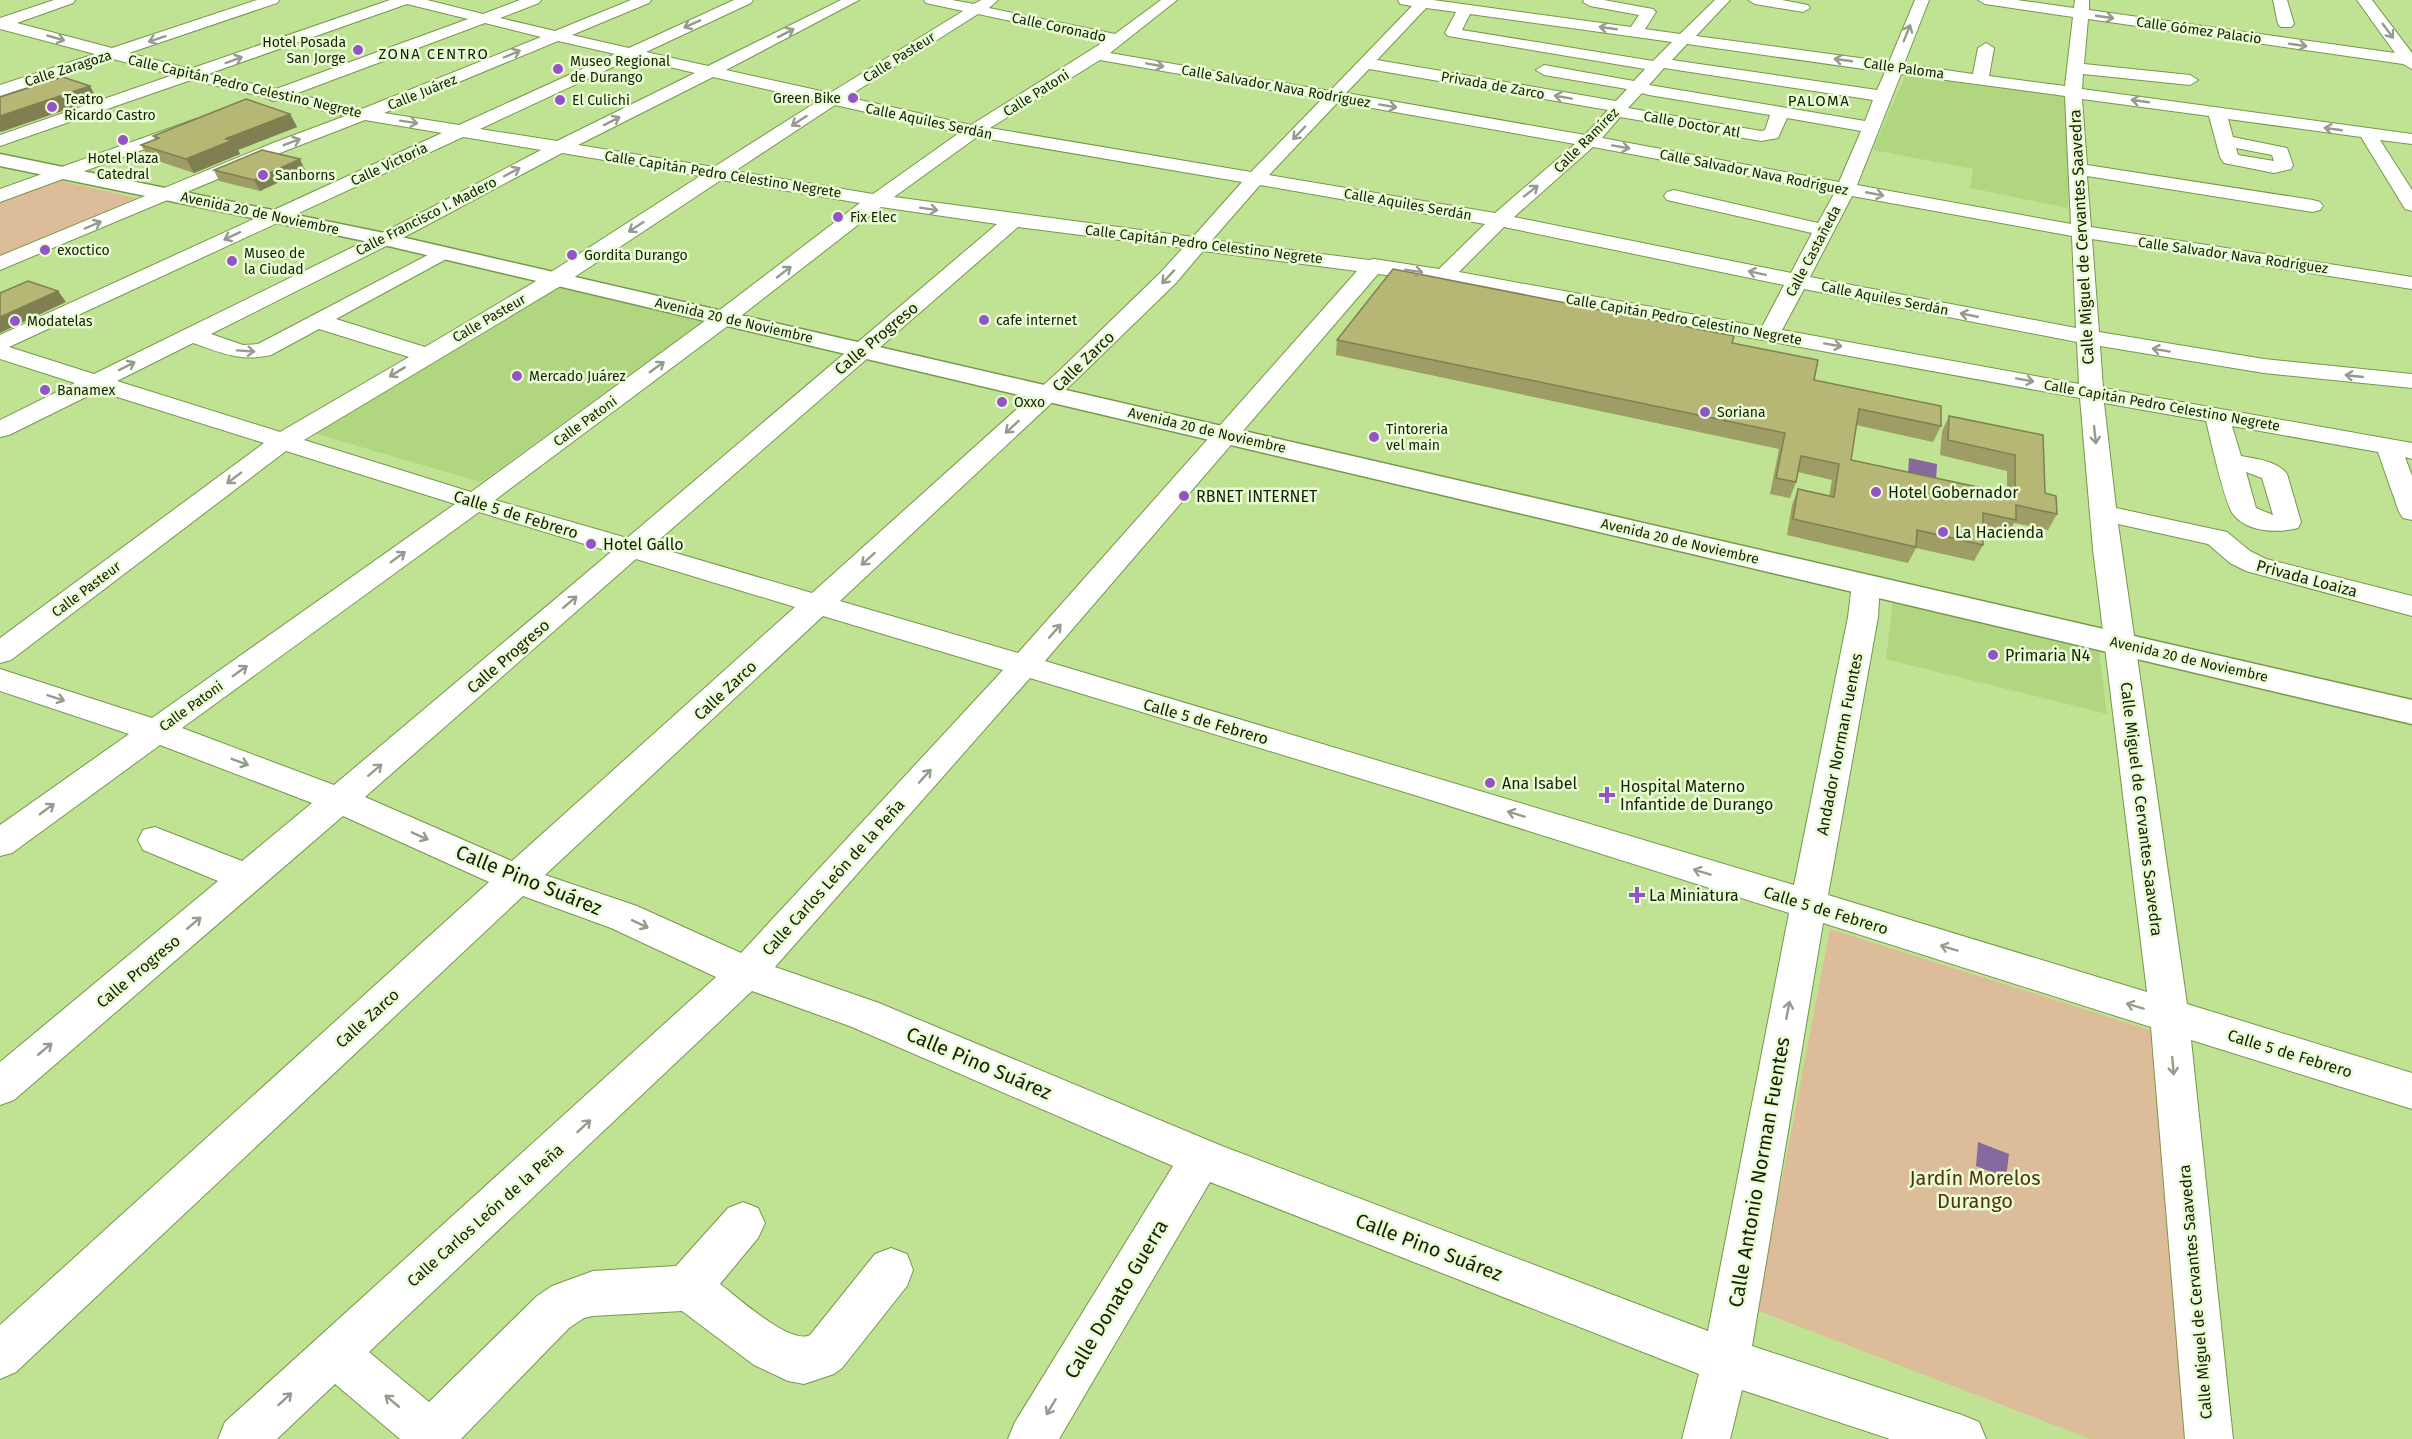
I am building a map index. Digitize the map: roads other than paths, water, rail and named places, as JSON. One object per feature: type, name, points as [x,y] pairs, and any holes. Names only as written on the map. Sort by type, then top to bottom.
[{"type":"main road","name":"Avenida 20 de Noviembre","points":[[0,150],[69,171]]},
{"type":"main road","name":"Avenida 20 de Noviembre","points":[[0,160],[175,190],[285,212],[405,229],[564,274],[2119,635],[2412,712]]},
{"type":"main road","name":"Avenida 20 de Noviembre","points":[[285,212],[443,254],[564,274]]},
{"type":"main road","name":"Avenida 20 de Noviembre","points":[[1230,429],[1866,584],[2412,695]]},
{"type":"street","points":[[1,23],[68,0]]},
{"type":"street","name":"Calle Zaragoza","points":[[0,91],[272,0]]},
{"type":"street","points":[[0,141],[404,0]]},
{"type":"street","name":"Calle Aquiles Serdán","points":[[409,0],[628,53],[974,131],[1499,220],[2086,337],[2264,366],[2412,381]]},
{"type":"street","points":[[243,107],[534,0]]},
{"type":"street","name":"Calle Juárez","points":[[0,264],[279,147],[365,115],[644,0]]},
{"type":"street","name":"Calle Victoria","points":[[0,343],[746,0]]},
{"type":"street","name":"Calle Francisco I. Madero","points":[[0,430],[405,229],[560,147],[852,0]]},
{"type":"street","name":"Calle Coronado","points":[[931,0],[983,5],[1117,39]]},
{"type":"street","name":"Calle Patoni","points":[[0,843],[475,502],[731,312],[877,200],[974,131],[1097,55],[1170,0]]},
{"type":"street","name":"Calle Ramírez","points":[[1444,276],[1499,220],[1589,141],[1723,0]]},
{"type":"street","points":[[1755,0],[1803,8]]},
{"type":"street","name":"Calle Castañeda","points":[[1769,334],[1846,189],[1922,0]]},
{"type":"street","name":"Calle Gómez Palacio","points":[[1985,0],[2081,7],[2411,61]]},
{"type":"street","points":[[2280,0],[2286,24]]},
{"type":"street","points":[[2364,0],[2411,61]]},
{"type":"street","name":"Calle Paloma","points":[[1415,1],[1464,10],[1980,79],[2074,80],[2217,112],[2412,140]]},
{"type":"street","name":"Calle Zarco","points":[[0,1356],[1054,388],[1136,310],[1365,63],[1415,1]]},
{"type":"street","points":[[1590,2],[1648,12],[1636,32]]},
{"type":"street","name":"Calle Pasteur","points":[[0,654],[282,442],[564,274],[832,99],[983,5]]},
{"type":"street","name":"Calle Miguel de Cervantes Saavedra","points":[[2081,7],[2074,80],[2086,337],[2103,513],[2169,1016],[2209,1439]]},
{"type":"street","points":[[1464,10],[1454,33],[1659,65],[1882,96]]},
{"type":"street","name":"Calle Capitán Pedro Celestino Negrete","points":[[1,23],[192,75],[365,115],[1013,221],[1374,265],[1444,276],[2091,392],[2217,432],[2400,449]]},
{"type":"street","points":[[1980,79],[1986,48]]},
{"type":"street","name":"Calle Salvador Nava Rodríguez","points":[[1097,55],[1589,141],[2080,232],[2412,283]]},
{"type":"street","name":"Privada de Zarco","points":[[1365,63],[1426,67],[1618,109]]},
{"type":"street","points":[[1544,70],[1871,127]]},
{"type":"street","points":[[2074,80],[2190,80]]},
{"type":"street","name":"Calle Doctor Atl","points":[[1618,109],[1767,136],[1773,132],[1780,112]]},
{"type":"street","points":[[2217,112],[2225,141]]},
{"type":"street","points":[[0,196],[210,119]]},
{"type":"street","points":[[2367,133],[2411,203]]},
{"type":"street","points":[[2077,170],[2313,206]]},
{"type":"street","points":[[1674,196],[1824,230]]},
{"type":"street","name":"Calle Progreso","points":[[0,1087],[340,800],[867,344],[1013,221]]},
{"type":"street","points":[[190,334],[249,353],[276,344],[443,254]]},
{"type":"street","name":"Calle Carlos León de la Peña","points":[[242,1439],[585,1125],[746,973],[1023,667],[1374,265]]},
{"type":"street","points":[[327,267],[382,286]]},
{"type":"street","points":[[318,321],[426,355]]},
{"type":"street","name":"Calle 5 de Febrero","points":[[0,351],[475,502],[1424,785],[2412,1090]]},
{"type":"street","points":[[2400,449],[2412,512]]},
{"type":"street","name":"Privada Loaiza","points":[[2103,513],[2208,536],[2224,543],[2240,557],[2256,565],[2412,606]]},
{"type":"street","name":"Andador Norman Fuentes","points":[[1809,905],[1863,617],[1866,584]]},
{"type":"street","name":"Calle Pino Suárez","points":[[0,680],[156,731],[340,800],[519,879],[624,917],[746,973],[865,1015],[1201,1159],[1726,1361],[1962,1439]]},
{"type":"street","points":[[155,840],[248,878]]},
{"type":"street","name":"Calle Antonio Norman Fuentes","points":[[1706,1439],[1726,1361],[1772,1096],[1809,905]]},
{"type":"street","name":"Calle Donato Guerra","points":[[1032,1439],[1201,1159]]},
{"type":"street","points":[[687,1288],[743,1223]]},
{"type":"street","points":[[334,1353],[434,1437],[563,1303],[599,1293],[687,1288],[778,1353],[802,1361],[817,1358],[831,1345],[891,1270]]},
{"type":"place","name":"Hotel Posada San Jorge","points":[[358,50]]},
{"type":"place","name":"Museo Regional de Durango","points":[[558,69]]},
{"type":"place","name":"Green Bike","points":[[853,98]]},
{"type":"place","name":"El Culichi","points":[[560,100]]},
{"type":"place","name":"Teatro Ricardo Castro","points":[[52,107]]},
{"type":"place","name":"Hotel Plaza Catedral","points":[[123,140]]},
{"type":"place","name":"Sanborns","points":[[263,175]]},
{"type":"place","name":"Fix Elec","points":[[838,217]]},
{"type":"place","name":"exoctico","points":[[45,250]]},
{"type":"place","name":"Gordita Durango","points":[[572,255]]},
{"type":"place","name":"Museo de la Ciudad","points":[[232,261]]},
{"type":"place","name":"cafe internet","points":[[984,320]]},
{"type":"place","name":"Modatelas","points":[[15,321]]},
{"type":"place","name":"Mercado Juárez","points":[[517,376]]},
{"type":"place","name":"Banamex","points":[[45,390]]},
{"type":"place","name":"Oxxo","points":[[1002,402]]},
{"type":"place","name":"Soriana","points":[[1705,412]]},
{"type":"place","name":"Tintoreria vel main","points":[[1374,437]]},
{"type":"place","name":"Hotel Gobernador","points":[[1876,492]]},
{"type":"place","name":"RBNET INTERNET","points":[[1184,496]]},
{"type":"place","name":"La Hacienda","points":[[1943,532]]},
{"type":"place","name":"Hotel Gallo","points":[[591,544]]},
{"type":"place","name":"Primaria N4","points":[[1993,655]]},
{"type":"place","name":"Ana Isabel","points":[[1490,783]]},
{"type":"place","name":"Hospital Materno Infantide de Durango","points":[[1607,795]]},
{"type":"place","name":"La Miniatura","points":[[1637,895]]},
{"type":"district","name":"ZONA CENTRO","points":[[434,54]]},
{"type":"district","name":"PALOMA","points":[[1819,101]]},
{"type":"park label","name":"Jardín Morelos Durango","points":[[1975,1190]]}]
